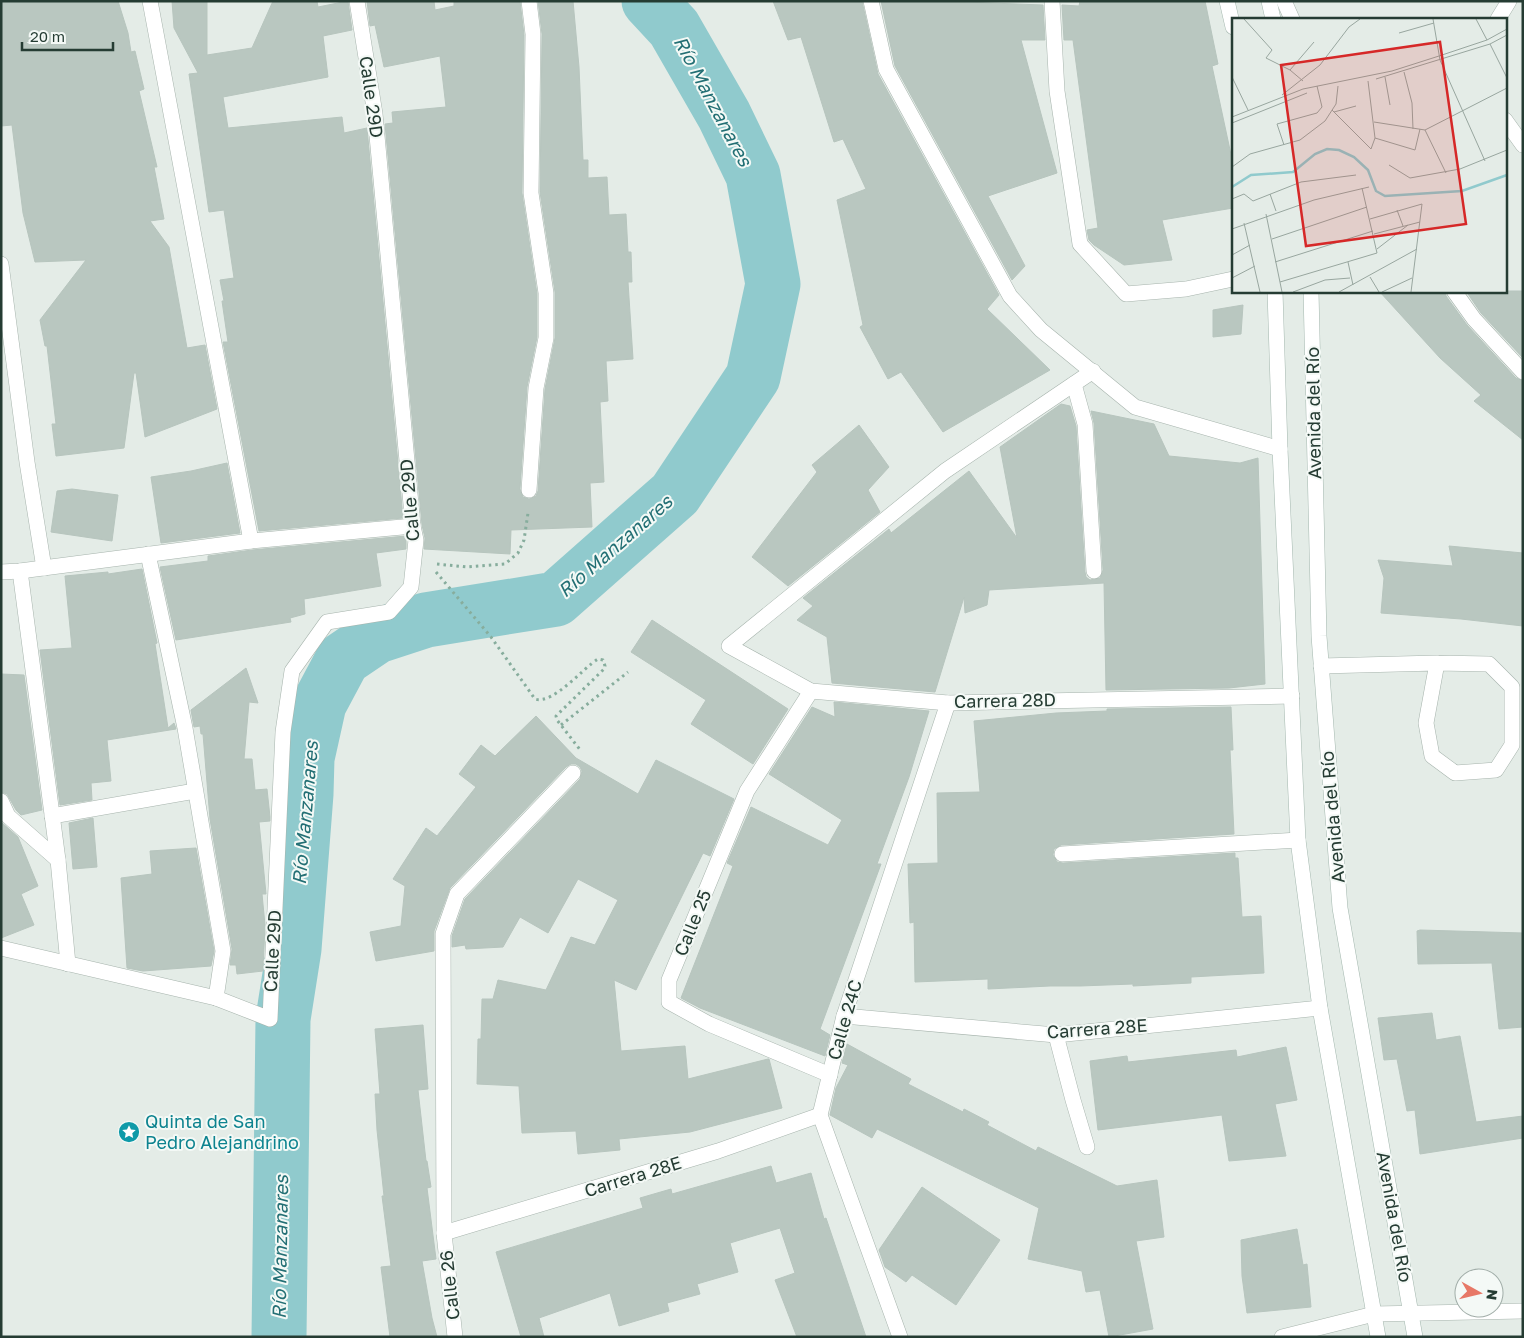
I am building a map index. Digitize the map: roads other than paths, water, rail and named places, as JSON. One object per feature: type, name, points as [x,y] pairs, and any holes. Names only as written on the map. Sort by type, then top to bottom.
[{"type":"street","points":[[150,1],[251,541]]},
{"type":"street","name":"Calle 29D","points":[[216,998],[270,1019],[283,732],[292,671],[327,622],[389,612],[411,587],[416,540],[413,526],[374,114],[357,1]]},
{"type":"street","points":[[528,490],[536,388],[546,338],[546,293],[531,193],[533,34],[529,1]]},
{"type":"street","points":[[872,1],[886,69],[1010,296],[1041,330],[1093,371],[1134,407],[1280,449]]},
{"type":"street","points":[[1052,1],[1057,91],[1080,244],[1126,294],[1186,289],[1232,279]]},
{"type":"street","points":[[1227,1],[1232,22]]},
{"type":"street","points":[[1269,1],[1272,18]]},
{"type":"street","points":[[1284,1],[1292,18]]},
{"type":"street","points":[[1499,18],[1509,1]]},
{"type":"street","points":[[1506,121],[1523,145]]},
{"type":"street","points":[[1,264],[27,462],[44,568]]},
{"type":"street","name":"Avenida del Río","points":[[1275,292],[1280,449],[1298,840],[1320,1008],[1378,1337]]},
{"type":"street","name":"Avenida del Río","points":[[1311,292],[1321,666],[1340,908],[1415,1337]]},
{"type":"street","points":[[1455,292],[1474,319],[1523,372]]},
{"type":"street","points":[[1093,371],[1074,384],[1085,424],[1094,571]]},
{"type":"street","name":"Carrera 28D","points":[[1074,384],[945,471],[729,646],[811,691],[948,703],[1292,696]]},
{"type":"street","points":[[1,572],[251,541],[413,526]]},
{"type":"street","points":[[1,948],[216,998],[223,950],[185,728],[148,554]]},
{"type":"street","points":[[20,571],[58,860],[68,964]]},
{"type":"street","points":[[1321,666],[1436,663],[1489,664],[1512,687],[1512,745],[1496,770],[1455,773],[1432,756],[1426,723],[1436,663]]},
{"type":"street","name":"Calle 25","points":[[811,691],[747,791],[669,980],[670,1002],[709,1024],[830,1075]]},
{"type":"street","name":"Calle 24C","points":[[820,1115],[844,1016],[948,703]]},
{"type":"street","name":"Calle 26","points":[[455,1337],[444,1233],[443,934],[457,894],[573,773]]},
{"type":"street","points":[[52,816],[195,791]]},
{"type":"street","points":[[1,801],[8,816],[58,860]]},
{"type":"street","points":[[1062,854],[1298,840]]},
{"type":"street","name":"Carrera 28E","points":[[844,1016],[1056,1035],[1320,1008]]},
{"type":"street","points":[[1056,1035],[1087,1147]]},
{"type":"street","points":[[820,1115],[900,1337]]},
{"type":"street","name":"Carrera 28E","points":[[444,1233],[718,1151],[820,1115]]},
{"type":"street","points":[[1282,1337],[1374,1314],[1523,1311]]},
{"type":"waterway","name":"Río Manzanares","points":[[279,1337],[283,1019],[294,949],[307,758],[319,704],[343,659],[377,636],[426,620],[556,599],[675,494],[753,377],[773,284],[753,175],[724,115],[674,28],[649,1]]},
{"type":"place","name":"Quinta de San Pedro Alejandrino","points":[[129,1132]]}]
